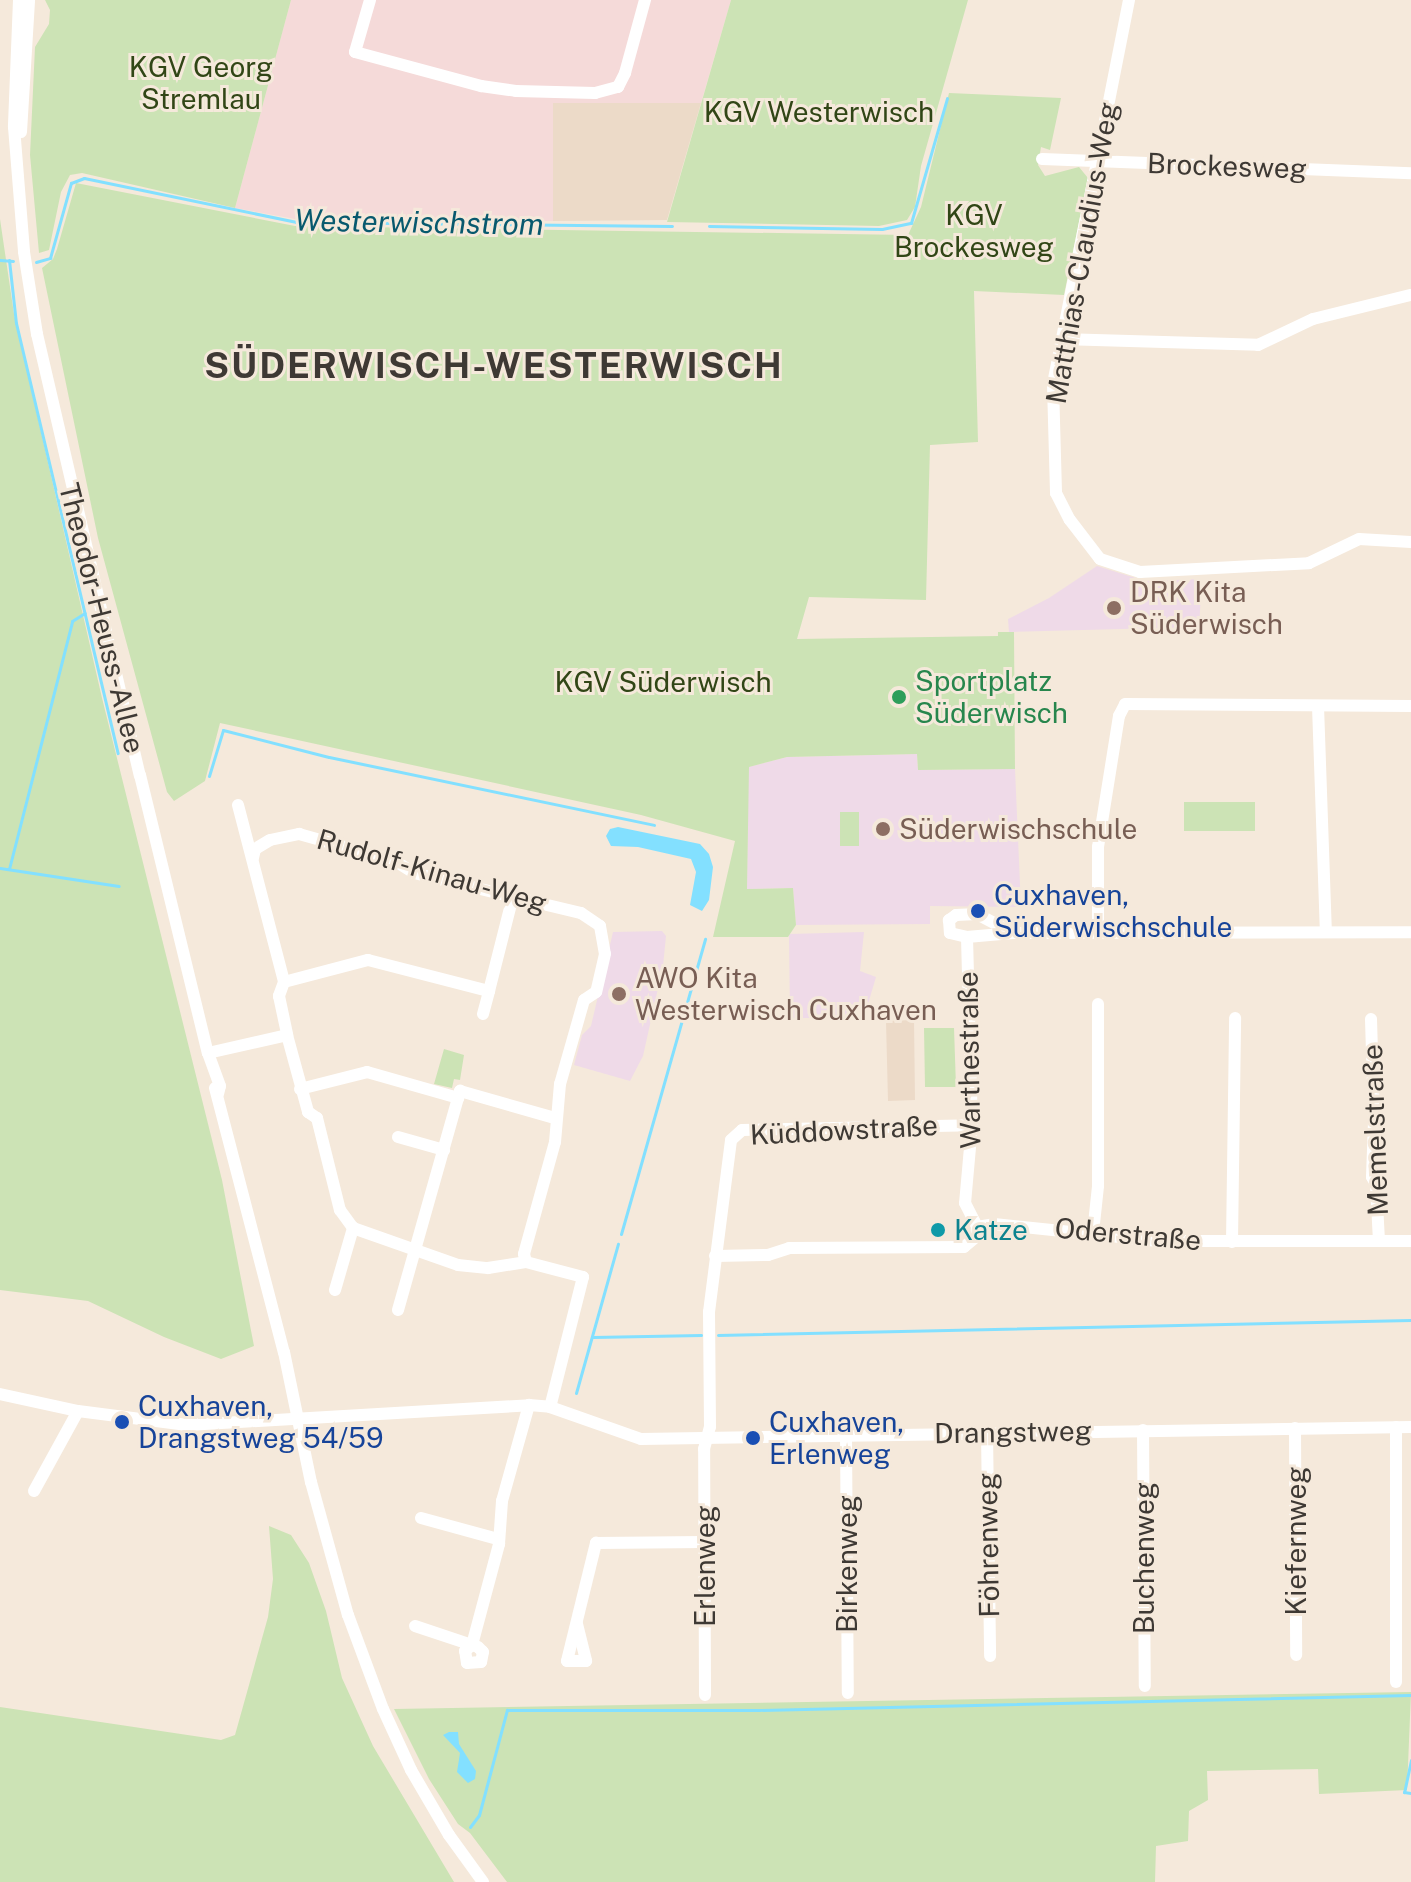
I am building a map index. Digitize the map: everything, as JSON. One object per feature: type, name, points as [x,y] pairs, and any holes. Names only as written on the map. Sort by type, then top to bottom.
[{"type":"street","name":"Theodor-Heuss-Allee","points":[[19,0],[22,16],[18,175],[24,252],[50,401],[287,1365],[298,1421],[348,1615],[383,1709],[435,1813],[483,1882]]},
{"type":"street","name":"Theodor-Heuss-Allee","points":[[22,16],[29,0]]},
{"type":"street","points":[[370,0],[355,52],[481,86],[516,91],[595,93],[618,87],[622,80],[645,0]]},
{"type":"street","name":"Matthias-Claudius-Weg","points":[[1129,0],[1099,162],[1061,339],[1051,422],[1056,493],[1082,541],[1100,559],[1140,572],[1309,563],[1359,539],[1411,542]]},
{"type":"street","name":"Brockesweg","points":[[1042,159],[1411,173]]},
{"type":"street","points":[[1061,339],[1258,345],[1313,319],[1411,295]]},
{"type":"street","points":[[1098,934],[1098,847],[1119,716],[1125,704],[1411,706]]},
{"type":"street","points":[[1318,706],[1326,932]]},
{"type":"street","points":[[238,805],[284,982],[279,996],[300,1089],[308,1112],[317,1118],[340,1210],[353,1228],[458,1265],[488,1268],[526,1262],[573,1272],[584,1282],[550,1407]]},
{"type":"street","name":"Rudolf-Kinau-Weg","points":[[253,858],[255,849],[270,840],[299,834],[395,861],[414,873],[581,913],[600,926],[605,954],[596,992],[584,1000],[560,1084],[555,1142],[524,1254],[526,1262]]},
{"type":"street","points":[[483,1014],[513,896]]},
{"type":"street","points":[[1013,933],[977,914],[956,915],[949,920],[950,933],[967,937],[1013,933],[1411,932]]},
{"type":"street","name":"Warthestraße","points":[[967,937],[972,1125],[965,1203],[977,1227]]},
{"type":"street","points":[[284,982],[368,960],[489,991]]},
{"type":"street","points":[[1093,1233],[1098,1186],[1098,1004]]},
{"type":"street","points":[[1232,1242],[1235,1018]]},
{"type":"street","name":"Memelstraße","points":[[1371,1019],[1372,1177],[1376,1184],[1379,1241]]},
{"type":"street","points":[[209,1055],[287,1035]]},
{"type":"street","points":[[300,1089],[367,1072],[458,1098]]},
{"type":"street","points":[[398,1310],[460,1091],[555,1118]]},
{"type":"street","name":"Küddowstraße","points":[[708,1438],[709,1312],[731,1140],[742,1130],[972,1125]]},
{"type":"street","points":[[398,1137],[444,1150]]},
{"type":"street","name":"Oderstraße","points":[[977,1227],[1014,1224],[1158,1241],[1411,1241]]},
{"type":"street","points":[[715,1256],[768,1255],[789,1248],[964,1247],[976,1237],[977,1227]]},
{"type":"street","points":[[335,1290],[353,1228]]},
{"type":"street","name":"Drangstweg","points":[[0,1394],[78,1411],[187,1425],[298,1421],[529,1405],[550,1407],[628,1436],[708,1438],[1411,1427]]},
{"type":"street","points":[[415,1626],[472,1645],[498,1539],[502,1501],[529,1405]]},
{"type":"street","points":[[34,1491],[78,1411]]},
{"type":"street","points":[[1396,1427],[1396,1682]]},
{"type":"street","name":"Kiefernweg","points":[[1295,1428],[1296,1655]]},
{"type":"street","name":"Buchenweg","points":[[1143,1430],[1145,1686]]},
{"type":"street","name":"Föhrenweg","points":[[987,1433],[990,1656]]},
{"type":"street","name":"Birkenweg","points":[[846,1435],[848,1693]]},
{"type":"street","name":"Erlenweg","points":[[705,1695],[704,1449],[708,1438]]},
{"type":"street","points":[[421,1518],[498,1539]]},
{"type":"street","points":[[577,1624],[593,1544],[705,1542]]},
{"type":"shaded area","points":[[291,0],[731,0],[701,103],[553,103],[553,221],[468,221],[295,219],[235,208]]},
{"type":"shaded area","points":[[553,103],[701,103],[667,220],[553,221]]},
{"type":"shaded area","name":"DRK Kita Süderwisch","points":[[1097,566],[1145,581],[1202,579],[1199,627],[1009,632],[1008,619],[1049,598]]},
{"type":"shaded area","name":"Süderwischschule","points":[[917,754],[918,770],[1015,769],[1021,907],[930,906],[930,924],[796,925],[793,888],[747,889],[748,767],[787,757]]},
{"type":"shaded area","points":[[662,931],[666,936],[663,966],[643,1056],[630,1081],[574,1065],[582,1035],[591,1026],[613,932]]},
{"type":"shaded area","points":[[864,932],[860,971],[876,977],[868,1004],[855,1005],[856,1018],[790,1018],[789,934]]},
{"type":"shaded area","points":[[914,1020],[915,1100],[888,1101],[886,1021]]},
{"type":"green space","name":"KGV Georg Stremlau","points":[[45,0],[291,0],[235,208],[82,173],[70,175],[61,192],[49,250],[39,253],[30,155],[35,47],[49,24],[50,10]]},
{"type":"green space","name":"KGV Westerwisch","points":[[731,0],[968,0],[921,166],[915,207],[907,220],[879,226],[667,222]]},
{"type":"green space","points":[[949,93],[1061,98],[1050,150],[1041,147],[1038,165],[1045,176],[1079,167],[1088,178],[1064,295],[974,291],[978,442],[930,445],[926,600],[809,597],[797,639],[998,636],[998,632],[1014,632],[1015,769],[918,770],[917,754],[787,757],[749,767],[747,889],[793,888],[796,925],[788,937],[713,937],[735,841],[641,815],[220,723],[205,781],[174,801],[167,792],[98,538],[42,268],[53,259],[57,249],[76,183],[295,226],[908,235],[921,207]]},
{"type":"green space","points":[[0,219],[14,314],[102,698],[222,1180],[254,1346],[221,1359],[164,1337],[88,1301],[0,1290]]},
{"type":"green space","points":[[1184,802],[1255,802],[1255,831],[1184,831]]},
{"type":"green space","points":[[840,812],[859,812],[859,846],[840,846]]},
{"type":"green space","points":[[924,1028],[954,1028],[956,1087],[925,1087]]},
{"type":"green space","points":[[444,1049],[464,1055],[460,1080],[454,1079],[452,1088],[434,1084]]},
{"type":"green space","points":[[269,1526],[291,1535],[309,1563],[326,1611],[342,1678],[373,1746],[454,1882],[0,1882],[0,1707],[221,1740],[235,1735],[268,1617],[273,1579]]},
{"type":"green space","points":[[1411,1692],[1407,1790],[1319,1794],[1318,1769],[1207,1771],[1208,1800],[1189,1811],[1188,1841],[1156,1846],[1155,1882],[507,1882],[470,1833],[458,1824],[429,1779],[394,1709]]},
{"type":"water","points":[[618,827],[700,844],[709,854],[713,867],[709,900],[702,911],[690,905],[696,872],[691,859],[638,847],[611,846],[606,836],[610,829]]},
{"type":"water","points":[[458,1732],[459,1744],[476,1771],[475,1779],[468,1783],[457,1772],[460,1753],[443,1735]]},
{"type":"waterway","name":"Westerwischstrom","points":[[709,226],[882,229],[911,223],[947,98]]},
{"type":"waterway","name":"Westerwischstrom","points":[[36,262],[50,258],[71,183],[84,178],[296,222],[672,226]]},
{"type":"waterway","name":"Westerwischstrom","points":[[0,260],[13,261]]},
{"type":"waterway","points":[[9,260],[16,323],[118,753]]},
{"type":"waterway","points":[[9,869],[72,621],[85,613]]},
{"type":"waterway","points":[[209,776],[223,730],[329,757],[654,825]]},
{"type":"waterway","points":[[0,868],[119,886]]},
{"type":"waterway","points":[[621,1234],[705,939]]},
{"type":"waterway","points":[[576,1393],[618,1244]]},
{"type":"waterway","points":[[718,1335],[1411,1320]]},
{"type":"waterway","points":[[593,1337],[701,1335]]},
{"type":"waterway","points":[[470,1827],[479,1815],[507,1710],[758,1710],[1411,1695]]},
{"type":"waterway","points":[[1411,1760],[1404,1792],[1411,1793]]},
{"type":"place","name":"DRK Kita Süderwisch","points":[[1114,608]]},
{"type":"place","name":"Sportplatz Süderwisch","points":[[899,697]]},
{"type":"place","name":"Süderwischschule","points":[[883,829]]},
{"type":"place","name":"Cuxhaven, Süderwischschule","points":[[978,911]]},
{"type":"place","name":"AWO Kita Westerwisch Cuxhaven","points":[[619,994]]},
{"type":"place","name":"Katze","points":[[938,1230]]},
{"type":"place","name":"Cuxhaven, Drangstweg 54/59","points":[[122,1422]]},
{"type":"place","name":"Cuxhaven, Erlenweg","points":[[753,1438]]},
{"type":"district","name":"SÜDERWISCH-WESTERWISCH","points":[[494,366]]},
{"type":"park label","name":"KGV Brockesweg","points":[[974,231]]},
{"type":"park label","name":"KGV Süderwisch","points":[[663,682]]}]
